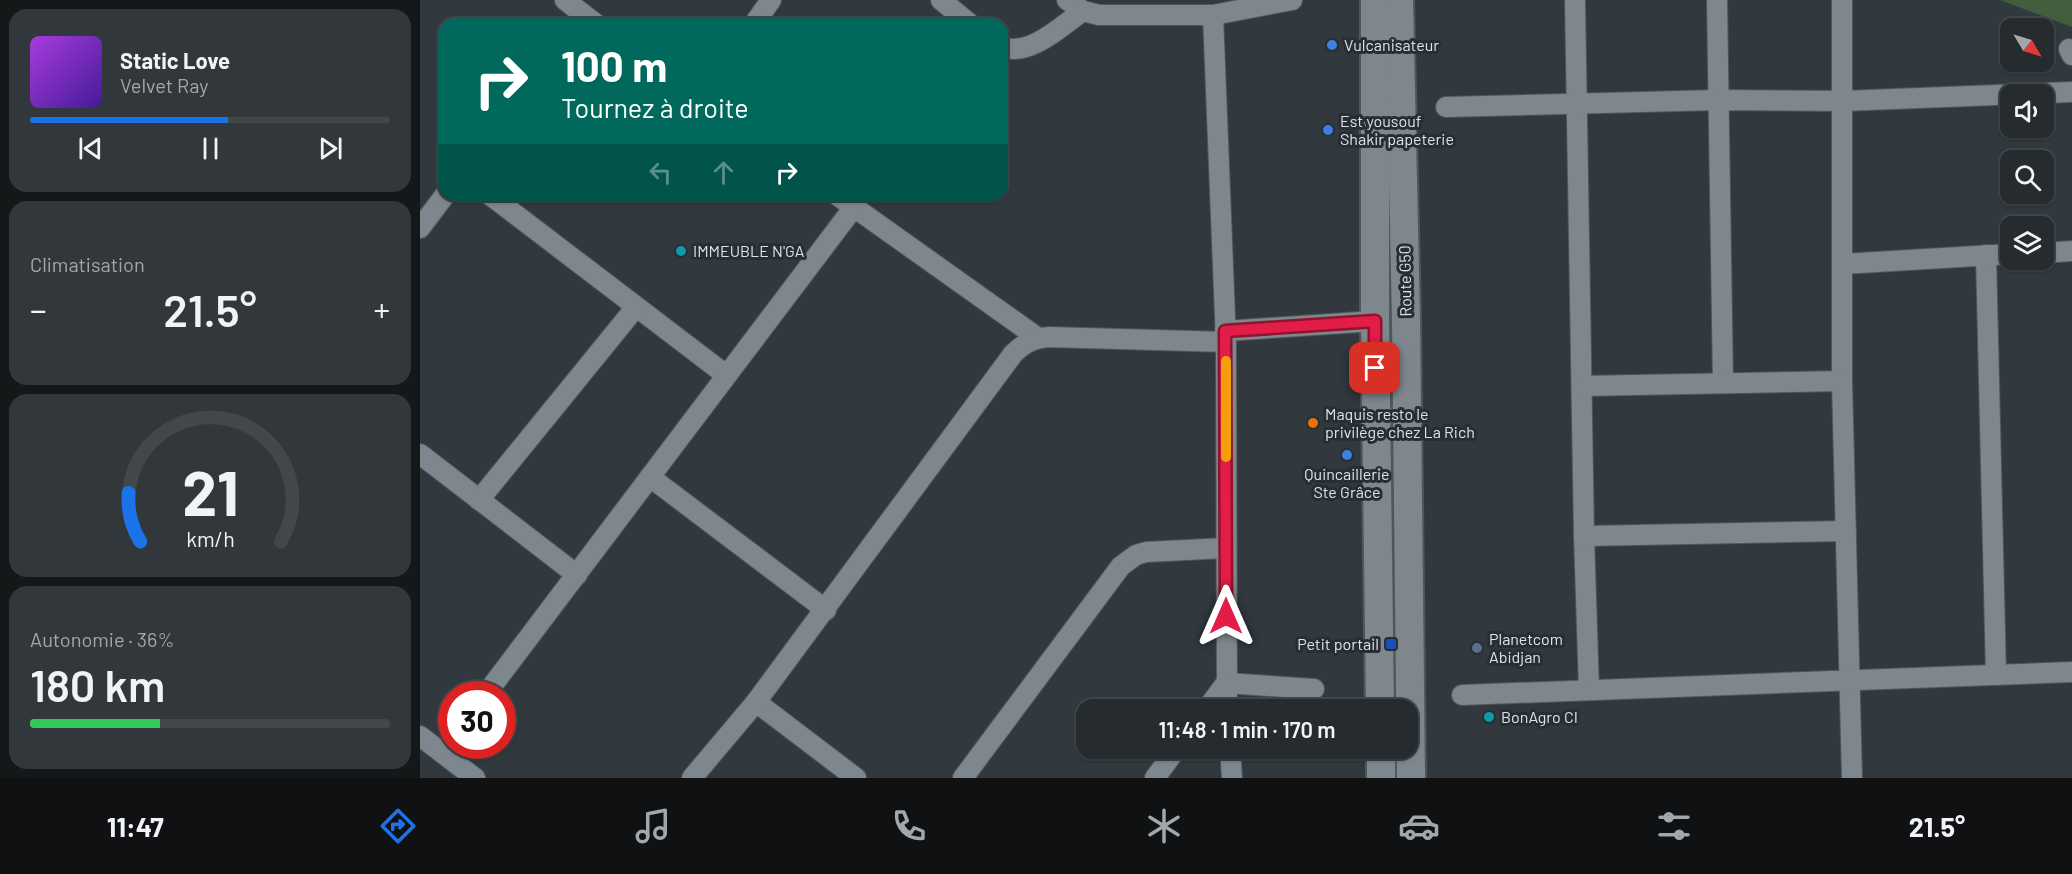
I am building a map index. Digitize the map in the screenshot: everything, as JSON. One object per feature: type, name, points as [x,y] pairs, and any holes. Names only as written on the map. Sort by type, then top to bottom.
[{"type":"street","points":[[565,0],[582,18]]},
{"type":"street","points":[[758,18],[771,0]]},
{"type":"street","points":[[941,0],[963,18]]},
{"type":"street","points":[[1008,50],[1026,48],[1075,5],[1099,15],[1213,15],[1292,0]]},
{"type":"street","points":[[1368,0],[1388,0]]},
{"type":"street","name":"Route G50","points":[[1375,0],[1375,321],[1380,699]]},
{"type":"street","name":"Route G50","points":[[1399,0],[1406,318],[1411,778]]},
{"type":"street","points":[[1575,0],[1584,536],[1589,690]]},
{"type":"street","points":[[1717,0],[1723,382]]},
{"type":"street","points":[[1842,0],[1842,381],[1852,778]]},
{"type":"street","points":[[1213,15],[1225,336],[1227,699]]},
{"type":"street","points":[[1446,107],[1719,100],[1843,100],[2072,92]]},
{"type":"street","points":[[420,228],[440,201]]},
{"type":"street","points":[[499,201],[726,375]]},
{"type":"street","points":[[846,201],[1038,338]]},
{"type":"street","points":[[496,681],[854,207]]},
{"type":"street","points":[[2054,252],[2072,251]]},
{"type":"street","points":[[1842,264],[2000,254]]},
{"type":"street","points":[[1986,255],[1996,675]]},
{"type":"street","points":[[479,500],[636,307]]},
{"type":"street","points":[[692,778],[756,702],[1013,354],[1023,344],[1038,338],[1225,336],[1375,321]]},
{"type":"street","points":[[1582,386],[1842,381]]},
{"type":"street","points":[[420,454],[577,575]]},
{"type":"street","points":[[650,477],[826,610]]},
{"type":"street","points":[[1584,536],[1846,531]]},
{"type":"street","points":[[963,778],[1121,566],[1136,555],[1146,552],[1226,548]]},
{"type":"street","points":[[1462,695],[2072,672]]},
{"type":"street","points":[[1226,683],[1314,689]]},
{"type":"street","points":[[1214,699],[1226,683]]},
{"type":"street","points":[[756,702],[856,778]]},
{"type":"street","points":[[420,736],[438,743]]},
{"type":"street","points":[[458,759],[475,778]]},
{"type":"street","points":[[1155,778],[1169,759]]},
{"type":"street","points":[[1231,759],[1232,778]]},
{"type":"street","points":[[1381,759],[1381,778]]},
{"type":"green space","points":[[2000,0],[2072,0],[2072,27],[2054,20],[2054,18],[2048,18]]},
{"type":"slow traffic","points":[[1226,361],[1226,457]]},
{"type":"place","name":"Vulcanisateur","points":[[1332,45]]},
{"type":"place","name":"Est yousouf Shakir papeterie","points":[[1328,130]]},
{"type":"place","name":"IMMEUBLE N'GA","points":[[681,251]]},
{"type":"place","name":"Maquis resto le privilège chez La Rich","points":[[1313,423]]},
{"type":"place","name":"Quincaillerie Ste Grâce","points":[[1347,455]]},
{"type":"place","name":"Petit portail","points":[[1391,644]]},
{"type":"place","name":"Planetcom Abidjan","points":[[1477,648]]},
{"type":"place","name":"BonAgro CI","points":[[1489,717]]},
{"type":"route","points":[[1226,616],[1225,331],[1375,321],[1375,368]]}]
